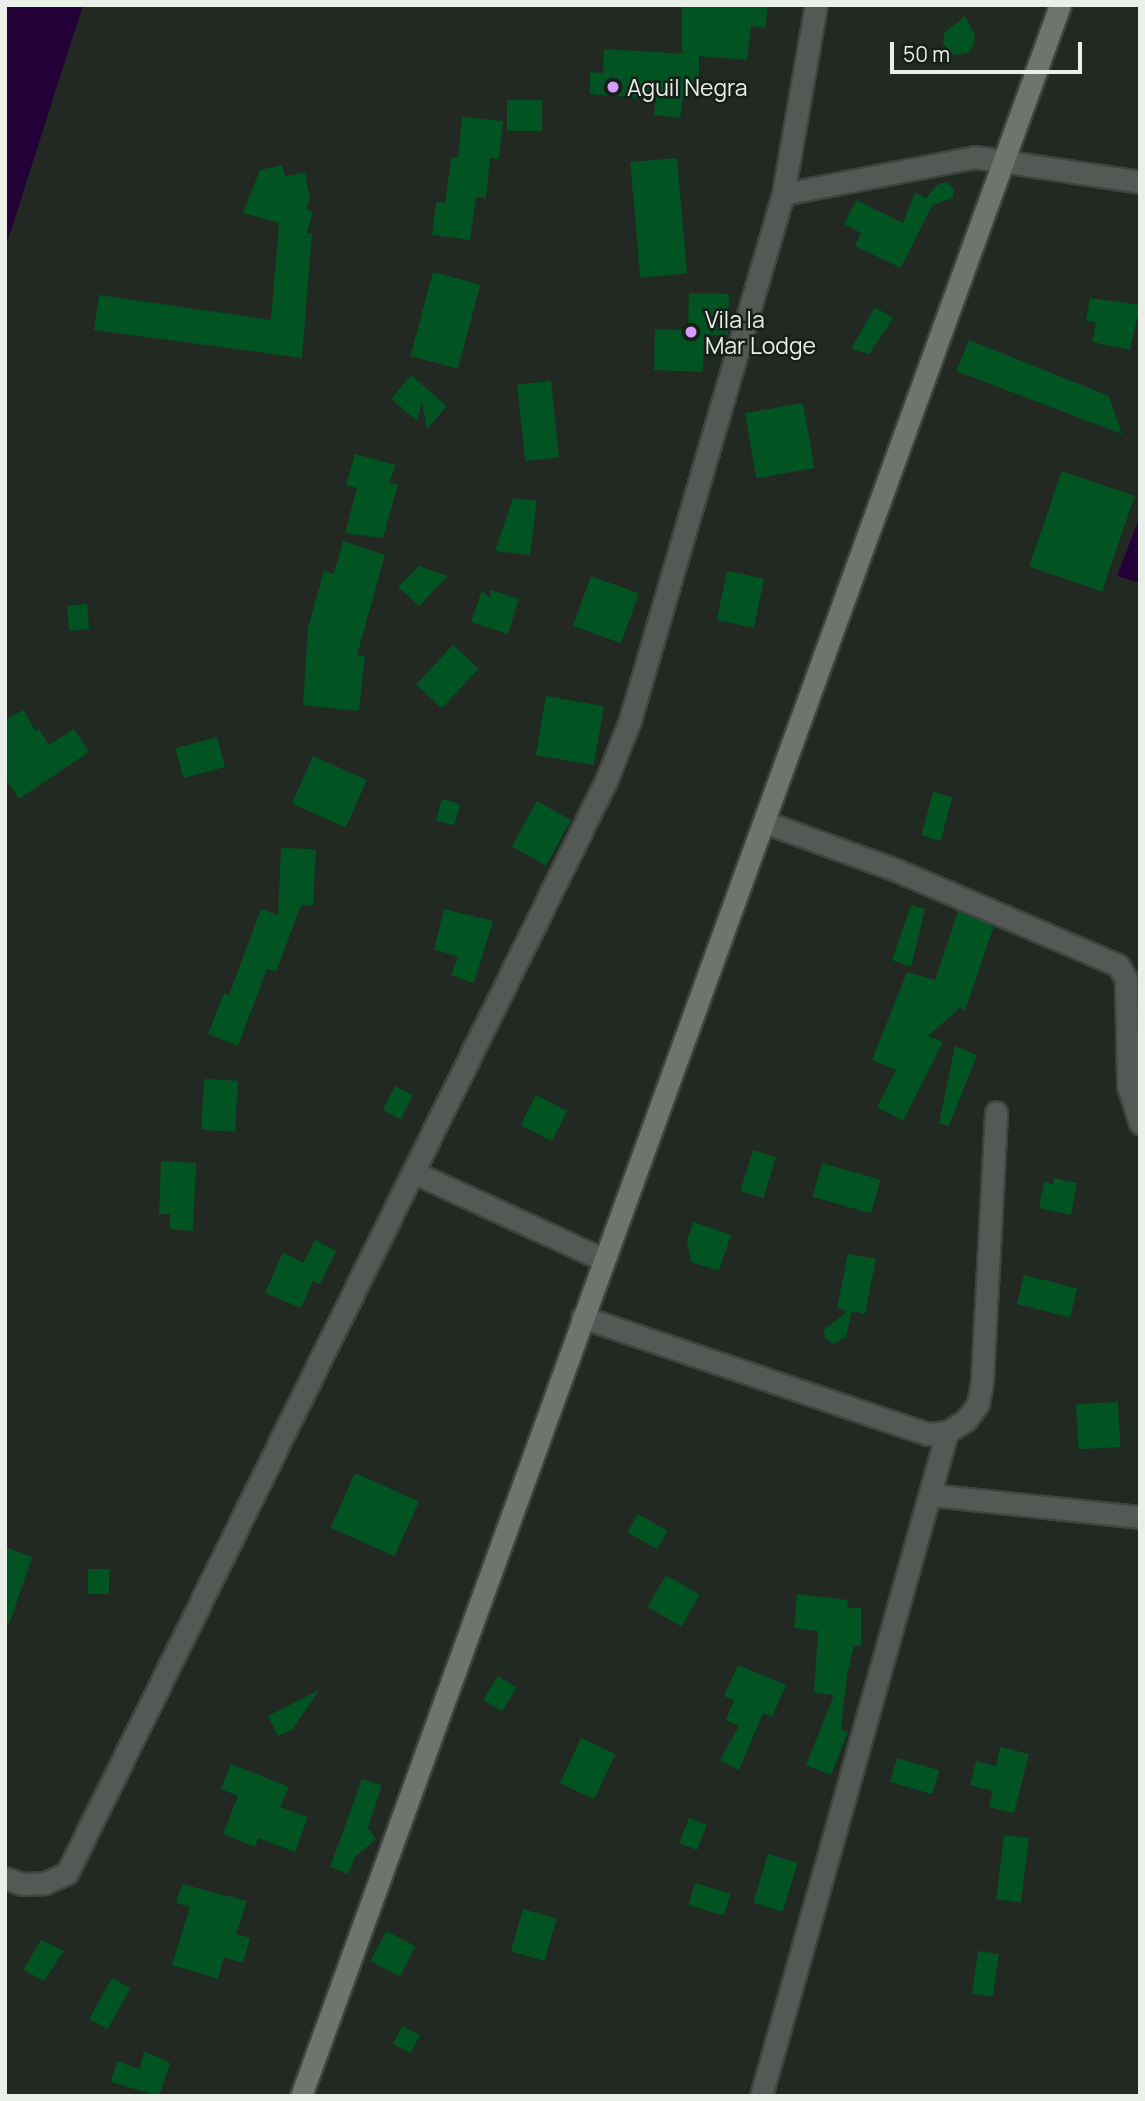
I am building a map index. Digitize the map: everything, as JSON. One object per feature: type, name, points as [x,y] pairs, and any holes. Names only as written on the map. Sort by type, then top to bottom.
[{"type":"main road","points":[[301,2096],[1060,5]]},
{"type":"street","points":[[5,1878],[22,1884],[45,1883],[67,1873],[606,781],[630,720],[783,194],[816,5]]},
{"type":"street","points":[[783,194],[951,158],[1003,160],[1140,182]]},
{"type":"street","points":[[764,822],[896,870],[1118,965],[1125,979],[1128,1086],[1140,1123]]},
{"type":"street","points":[[582,1317],[928,1434],[947,1432],[967,1420],[978,1404],[982,1381],[996,1112]]},
{"type":"street","points":[[413,1172],[604,1260]]},
{"type":"street","points":[[761,2096],[932,1495],[947,1432]]},
{"type":"street","points":[[932,1495],[1140,1517]]},
{"type":"shaded area","points":[[5,5],[83,5],[5,249]]},
{"type":"shaded area","points":[[1137,524],[1140,525],[1140,583],[1117,576]]},
{"type":"building","points":[[682,5],[768,5],[765,28],[751,26],[747,60],[699,56],[699,86],[685,85],[680,118],[654,115],[656,99],[590,94],[590,72],[603,73],[604,49],[682,54]]},
{"type":"building","points":[[965,16],[975,35],[974,45],[968,53],[953,55],[943,44],[944,33]]},
{"type":"building","points":[[507,100],[542,100],[542,131],[507,131]]},
{"type":"building","points":[[462,117],[503,121],[499,159],[490,158],[486,198],[476,197],[470,240],[432,235],[436,202],[445,203],[451,158],[458,158]]},
{"type":"building","points":[[677,158],[687,274],[640,278],[630,162]]},
{"type":"building","points":[[282,165],[285,176],[305,173],[310,199],[306,210],[313,212],[307,233],[312,233],[302,358],[94,330],[99,295],[271,320],[279,223],[243,213],[260,170]]},
{"type":"building","points":[[946,182],[954,188],[953,198],[932,205],[901,268],[855,246],[861,233],[844,224],[856,200],[903,223],[915,193],[926,198],[937,185]]},
{"type":"building","points":[[433,272],[480,285],[458,369],[410,356]]},
{"type":"building","name":"Vila la Mar Lodge","points":[[689,293],[729,294],[728,335],[704,335],[703,372],[654,370],[655,329],[688,330]]},
{"type":"building","points":[[1090,298],[1140,305],[1130,350],[1092,342],[1096,322],[1086,321]]},
{"type":"building","points":[[875,307],[893,318],[869,354],[851,349]]},
{"type":"building","points":[[969,340],[1109,396],[1122,434],[956,371]]},
{"type":"building","points":[[411,375],[447,406],[427,429],[422,402],[417,421],[391,399]]},
{"type":"building","points":[[551,381],[559,458],[525,461],[517,385]]},
{"type":"building","points":[[803,403],[814,468],[756,478],[745,413]]},
{"type":"building","points":[[355,454],[396,465],[389,483],[398,484],[383,538],[345,533],[357,488],[346,485]]},
{"type":"building","points":[[1062,471],[1135,496],[1102,592],[1029,566]]},
{"type":"building","points":[[513,498],[537,501],[530,555],[495,551]]},
{"type":"building","points":[[343,541],[385,555],[357,655],[365,656],[359,711],[303,705],[308,628],[324,571],[334,574]]},
{"type":"building","points":[[419,566],[448,576],[419,606],[398,587]]},
{"type":"building","points":[[727,571],[764,579],[754,628],[717,620]]},
{"type":"building","points":[[591,576],[639,593],[621,643],[573,626]]},
{"type":"building","points":[[482,590],[490,598],[491,590],[519,599],[508,634],[471,622]]},
{"type":"building","points":[[87,604],[89,629],[69,631],[67,606]]},
{"type":"building","points":[[453,645],[479,669],[442,708],[416,684]]},
{"type":"building","points":[[546,696],[604,706],[594,765],[536,755]]},
{"type":"building","points":[[24,710],[35,731],[39,729],[49,745],[74,729],[89,752],[19,799],[5,778],[5,719]]},
{"type":"building","points":[[217,737],[225,767],[183,778],[175,748]]},
{"type":"building","points":[[313,756],[367,780],[346,828],[292,804]]},
{"type":"building","points":[[933,792],[952,797],[941,841],[921,835]]},
{"type":"building","points":[[442,799],[460,804],[454,825],[436,820]]},
{"type":"building","points":[[537,801],[571,820],[546,865],[512,846]]},
{"type":"building","points":[[281,848],[316,849],[313,906],[301,905],[276,972],[267,969],[238,1046],[208,1034],[224,993],[229,995],[261,909],[278,915]]},
{"type":"building","points":[[911,905],[925,909],[911,967],[892,960]]},
{"type":"building","points":[[444,909],[493,921],[474,983],[451,975],[458,956],[434,950]]},
{"type":"building","points":[[958,911],[994,926],[965,1010],[960,1008],[928,1036],[943,1042],[903,1121],[877,1107],[896,1070],[872,1060],[907,972],[935,980]]},
{"type":"building","points":[[955,1046],[977,1055],[949,1126],[939,1123]]},
{"type":"building","points":[[204,1079],[238,1081],[235,1132],[201,1130]]},
{"type":"building","points":[[395,1086],[413,1095],[401,1119],[383,1110]]},
{"type":"building","points":[[536,1095],[567,1111],[552,1141],[521,1125]]},
{"type":"building","points":[[753,1150],[776,1157],[763,1198],[740,1191]]},
{"type":"building","points":[[161,1161],[196,1163],[193,1231],[170,1229],[170,1214],[159,1214]]},
{"type":"building","points":[[822,1163],[881,1180],[871,1213],[812,1197]]},
{"type":"building","points":[[1054,1178],[1077,1183],[1071,1215],[1039,1208],[1044,1182],[1053,1184]]},
{"type":"building","points":[[693,1222],[731,1235],[719,1271],[691,1262],[687,1241]]},
{"type":"building","points":[[315,1240],[336,1251],[320,1284],[313,1281],[301,1308],[265,1293],[283,1252],[303,1263]]},
{"type":"building","points":[[848,1254],[876,1259],[865,1314],[852,1311],[846,1336],[834,1344],[825,1338],[824,1330],[848,1311],[837,1308]]},
{"type":"building","points":[[1024,1275],[1077,1288],[1070,1317],[1017,1304]]},
{"type":"building","points":[[1118,1402],[1120,1447],[1078,1449],[1076,1404]]},
{"type":"building","points":[[355,1473],[419,1501],[395,1556],[331,1528]]},
{"type":"building","points":[[638,1514],[667,1531],[657,1549],[628,1532]]},
{"type":"building","points":[[5,1547],[32,1557],[9,1625],[5,1625]]},
{"type":"building","points":[[88,1569],[109,1569],[109,1594],[88,1594]]},
{"type":"building","points":[[666,1575],[700,1594],[681,1627],[648,1607]]},
{"type":"building","points":[[797,1594],[848,1600],[847,1608],[861,1608],[861,1646],[854,1646],[847,1675],[841,1729],[848,1732],[831,1775],[806,1765],[834,1695],[814,1693],[818,1631],[794,1628]]},
{"type":"building","points":[[738,1665],[786,1685],[772,1717],[763,1713],[739,1770],[720,1760],[739,1726],[726,1720],[734,1700],[724,1696]]},
{"type":"building","points":[[498,1676],[517,1688],[502,1711],[483,1700]]},
{"type":"building","points":[[319,1690],[292,1730],[278,1736],[268,1716]]},
{"type":"building","points":[[581,1738],[615,1754],[594,1799],[560,1783]]},
{"type":"building","points":[[1000,1747],[1029,1754],[1014,1813],[989,1807],[993,1791],[970,1785],[976,1761],[996,1766]]},
{"type":"building","points":[[897,1758],[939,1770],[932,1794],[890,1782]]},
{"type":"building","points":[[231,1764],[289,1787],[280,1807],[308,1817],[295,1852],[258,1838],[255,1847],[223,1834],[238,1796],[221,1789]]},
{"type":"building","points":[[362,1779],[382,1785],[368,1828],[376,1839],[355,1857],[348,1874],[330,1867]]},
{"type":"building","points":[[689,1818],[707,1825],[697,1850],[679,1843]]},
{"type":"building","points":[[1004,1835],[1029,1838],[1021,1903],[996,1900]]},
{"type":"building","points":[[768,1854],[798,1863],[783,1912],[753,1903]]},
{"type":"building","points":[[695,1883],[730,1894],[724,1916],[688,1905]]},
{"type":"building","points":[[182,1884],[247,1901],[236,1934],[250,1938],[243,1963],[224,1957],[218,1979],[172,1965],[190,1907],[176,1903]]},
{"type":"building","points":[[523,1909],[557,1919],[545,1961],[511,1951]]},
{"type":"building","points":[[386,1931],[415,1946],[400,1976],[371,1961]]},
{"type":"building","points":[[41,1940],[64,1951],[44,1981],[23,1970]]},
{"type":"building","points":[[978,1951],[999,1954],[993,1997],[972,1994]]},
{"type":"building","points":[[112,1978],[130,1988],[108,2029],[89,2019]]},
{"type":"building","points":[[402,2026],[420,2035],[411,2053],[393,2044]]},
{"type":"building","points":[[144,2051],[170,2063],[159,2096],[111,2082],[117,2061],[140,2069]]},
{"type":"place","name":"Aguil Negra","points":[[613,87]]},
{"type":"place","name":"Vila la Mar Lodge","points":[[691,332]]}]
